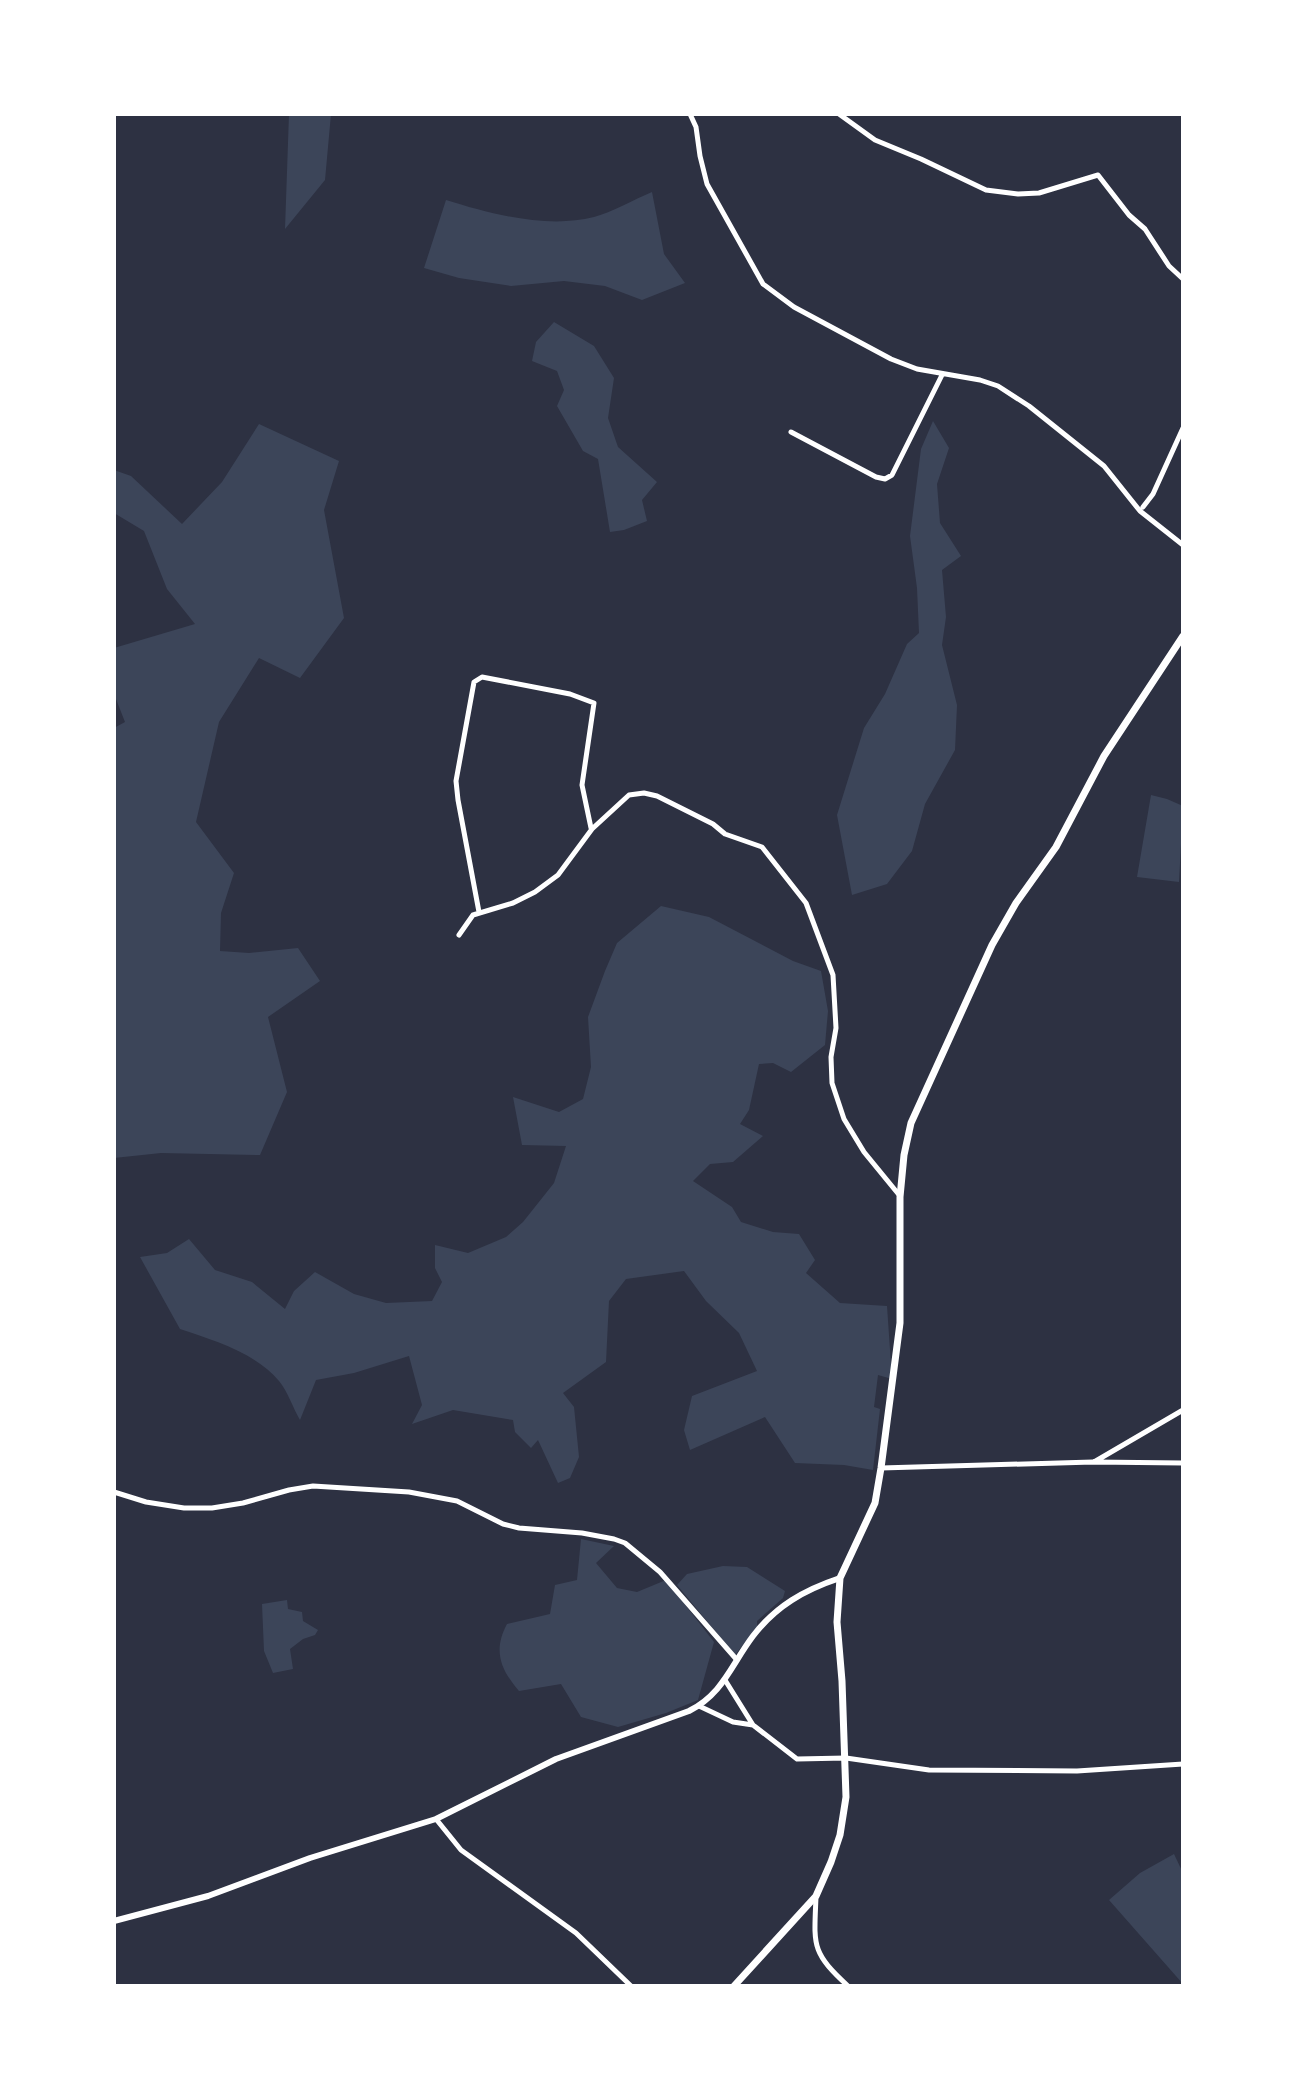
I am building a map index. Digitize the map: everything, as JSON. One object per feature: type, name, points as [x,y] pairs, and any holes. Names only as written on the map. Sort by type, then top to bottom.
[{"type":"main road","points":[[734,1986],[816,1896],[840,1835],[846,1797],[846,1758],[837,1622],[840,1578],[875,1503],[881,1468],[900,1323],[900,1197],[911,1123],[992,945],[1016,903],[1056,847],[1104,756],[1183,636]]},
{"type":"street","points":[[690,114],[696,127],[707,184],[763,284],[794,307],[881,354],[917,369],[998,386],[1029,406],[1104,466],[1140,511],[1183,545]]},
{"type":"street","points":[[839,114],[875,140],[986,190],[1039,193],[1098,175],[1183,279]]},
{"type":"street","points":[[791,432],[885,479],[892,475],[942,375]]},
{"type":"street","points":[[1143,507],[1153,494],[1183,428]]},
{"type":"street","points":[[479,912],[456,781],[474,682],[482,677],[500,680],[570,694],[594,703],[582,785],[592,829]]},
{"type":"street","points":[[459,935],[466,922],[479,912],[513,903],[558,875],[592,829],[629,795],[644,793],[657,796],[713,824],[725,834],[762,847],[806,903],[822,953],[833,975],[836,1028],[831,1057],[832,1083],[844,1119],[864,1152],[900,1197]]},
{"type":"street","points":[[1093,1462],[1183,1410]]},
{"type":"street","points":[[881,1468],[1093,1462],[1183,1463]]},
{"type":"street","points":[[114,1492],[146,1502],[184,1508],[212,1508],[313,1486],[409,1492],[457,1501],[503,1524],[519,1528],[614,1539],[632,1548],[660,1572],[738,1662]]},
{"type":"street","points":[[114,1921],[208,1896],[310,1858],[436,1819],[556,1759],[699,1706],[718,1691],[751,1638],[787,1602],[840,1578]]},
{"type":"street","points":[[725,1680],[753,1725],[797,1759],[846,1758],[953,1771],[1077,1771],[1183,1764]]},
{"type":"street","points":[[699,1706],[733,1722],[753,1725]]},
{"type":"street","points":[[436,1819],[461,1850],[576,1933],[631,1986]]},
{"type":"street","points":[[816,1896],[815,1941],[829,1970],[848,1986]]},
{"type":"shaded area","points":[[289,114],[331,114],[325,180],[285,229]]},
{"type":"shaded area","points":[[652,192],[664,254],[685,283],[642,300],[605,286],[564,281],[511,286],[459,278],[424,268],[446,200],[500,215],[557,221],[600,215]]},
{"type":"shaded area","points":[[554,322],[594,346],[614,378],[608,418],[618,447],[657,482],[642,500],[647,521],[610,532],[598,459],[583,451],[557,406],[564,390],[557,371],[532,361],[536,342]]},
{"type":"shaded area","points":[[933,421],[949,448],[937,484],[940,523],[961,556],[942,570],[946,617],[942,645],[957,705],[955,750],[925,804],[912,851],[887,884],[852,895],[837,815],[864,728],[885,694],[907,644],[919,633],[910,536],[921,449]]},
{"type":"shaded area","points":[[259,424],[339,461],[324,510],[344,618],[300,678],[259,658],[219,722],[196,822],[234,873],[221,913],[220,951],[249,953],[298,948],[320,981],[268,1017],[287,1092],[260,1155],[161,1153],[114,1158],[114,728],[125,722],[114,694],[114,648],[195,624],[167,589],[144,531],[114,513],[114,470],[131,476],[182,524],[222,482]]},
{"type":"shaded area","points":[[1151,795],[1183,806],[1179,882],[1137,877]]},
{"type":"shaded area","points":[[661,906],[709,917],[793,961],[821,971],[828,1011],[825,1045],[791,1072],[773,1063],[759,1064],[749,1110],[740,1124],[763,1136],[733,1162],[710,1164],[693,1181],[732,1207],[741,1222],[773,1232],[799,1234],[815,1260],[806,1273],[840,1303],[887,1306],[892,1379],[878,1375],[874,1407],[880,1409],[873,1470],[795,1463],[765,1417],[690,1450],[684,1430],[692,1396],[757,1371],[739,1333],[706,1301],[684,1271],[626,1279],[609,1301],[606,1362],[563,1393],[574,1407],[579,1457],[570,1478],[558,1483],[538,1440],[531,1448],[515,1432],[513,1420],[453,1410],[412,1424],[422,1405],[409,1356],[354,1373],[316,1380],[300,1420],[282,1385],[269,1371],[246,1355],[180,1329],[140,1257],[167,1253],[189,1239],[215,1270],[252,1282],[285,1309],[294,1291],[315,1272],[354,1294],[386,1303],[432,1301],[442,1282],[435,1268],[435,1245],[468,1253],[506,1237],[523,1222],[554,1183],[566,1146],[522,1145],[513,1097],[559,1112],[583,1099],[591,1067],[588,1017],[605,971],[617,943]]},
{"type":"shaded area","points":[[581,1539],[614,1546],[596,1563],[617,1588],[637,1592],[666,1580],[714,1642],[698,1700],[618,1727],[581,1717],[561,1684],[519,1691],[512,1683],[503,1667],[500,1651],[507,1624],[550,1614],[555,1585],[577,1580]]},
{"type":"shaded area","points":[[723,1566],[747,1567],[785,1591],[783,1598],[757,1621],[757,1627],[735,1655],[677,1585],[687,1574]]},
{"type":"shaded area","points":[[287,1600],[288,1609],[302,1612],[303,1621],[318,1630],[315,1635],[290,1649],[293,1669],[273,1673],[264,1651],[262,1604]]},
{"type":"shaded area","points":[[1174,1854],[1183,1873],[1183,1984],[1109,1900],[1140,1873]]}]
